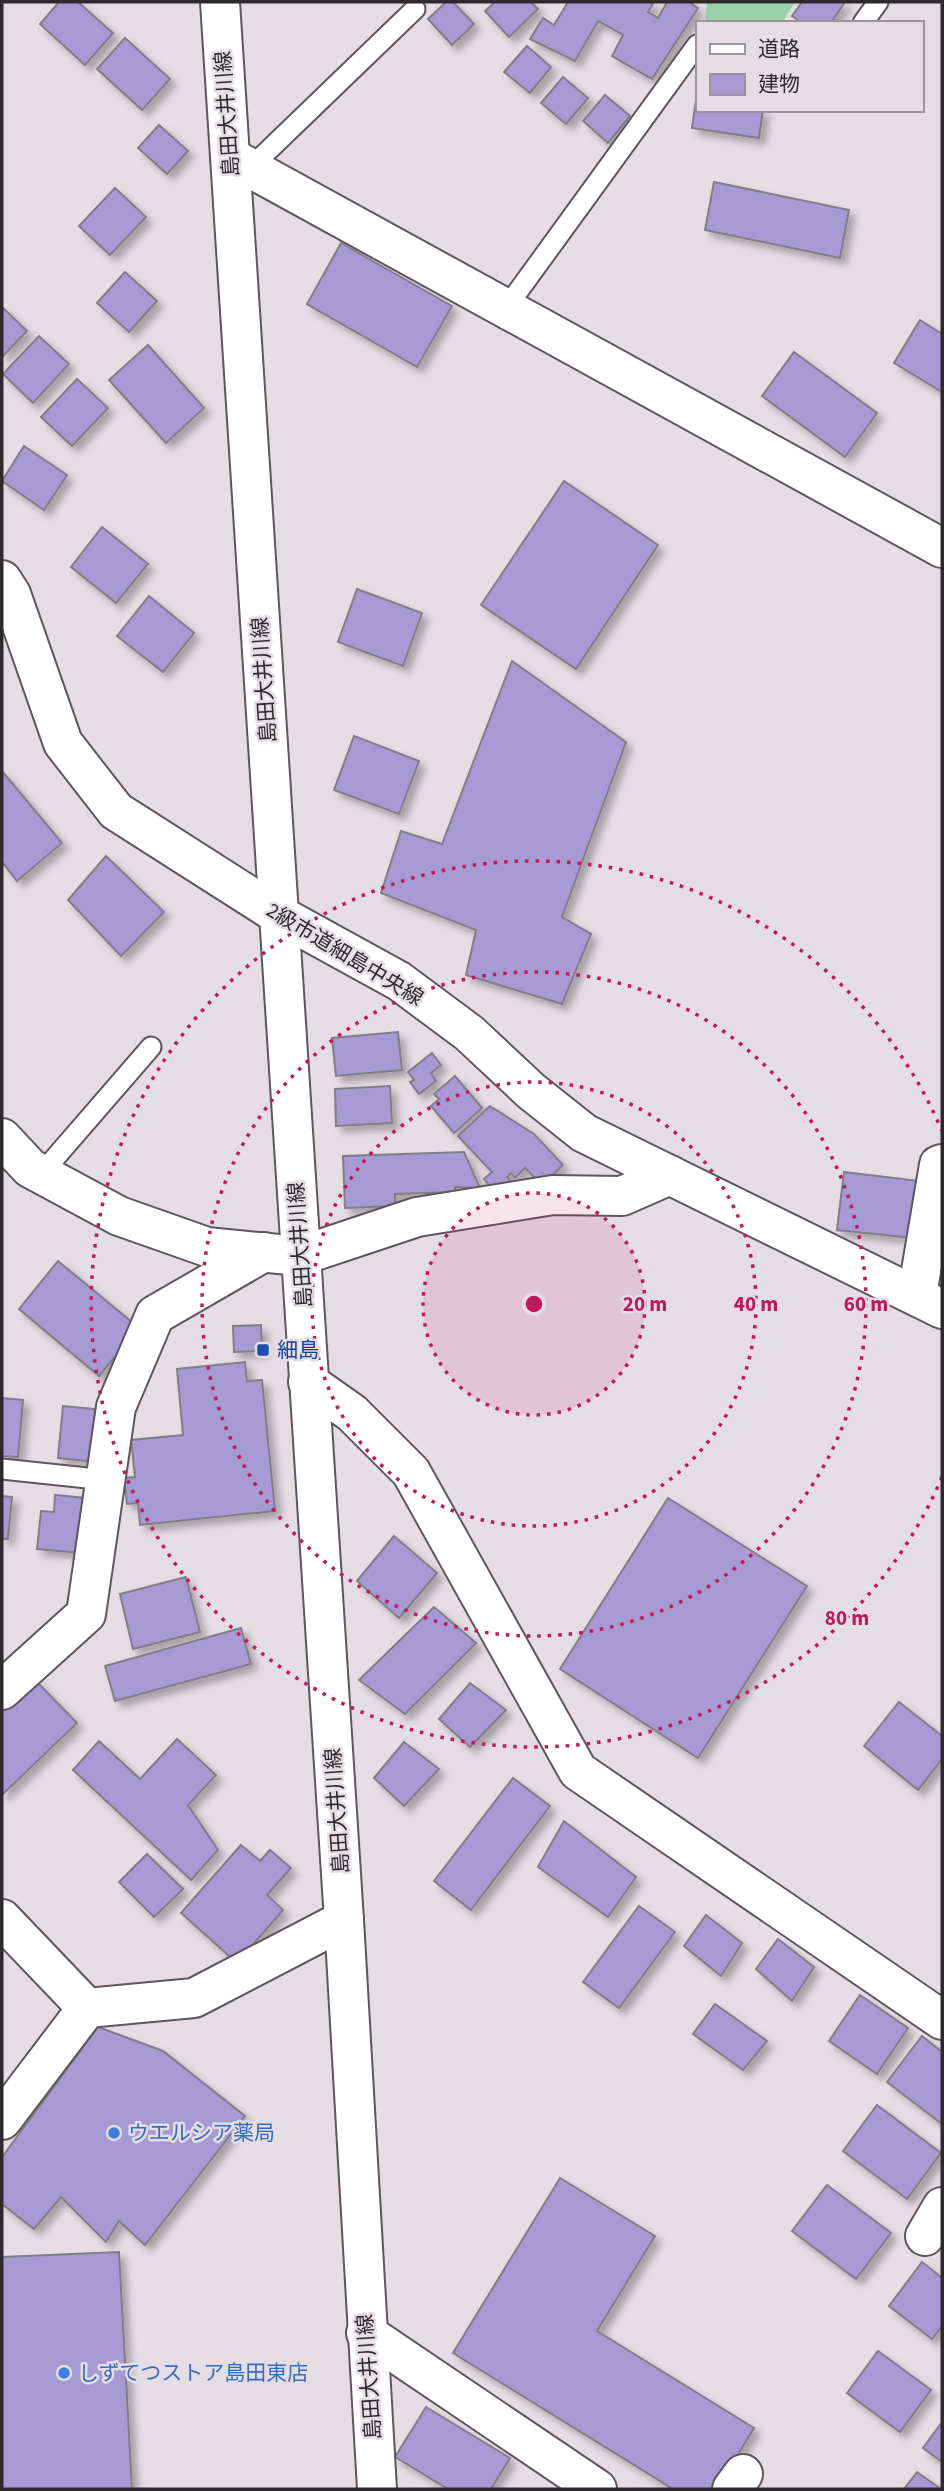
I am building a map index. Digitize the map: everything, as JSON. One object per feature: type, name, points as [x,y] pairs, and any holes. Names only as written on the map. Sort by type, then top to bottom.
[{"type":"street","name":"島田大井川線","points":[[220,2],[240,162],[279,915],[282,1254],[309,1382],[377,2489]]},
{"type":"street","points":[[240,162],[942,548]]},
{"type":"street","name":"2級市道細島中央線","points":[[2,580],[11,594],[63,743],[116,811],[279,915],[399,981],[469,1033],[531,1091],[583,1133],[930,1302]]},
{"type":"street","points":[[2,1138],[30,1168],[119,1216],[206,1247],[282,1254]]},
{"type":"street","points":[[930,1302],[939,1165],[942,1164]]},
{"type":"street","points":[[2,1690],[86,1614],[116,1407],[155,1315],[282,1254],[417,1217],[553,1195],[622,1196],[670,1175]]},
{"type":"street","points":[[309,1382],[352,1413],[411,1472],[578,1771],[942,2020]]},
{"type":"street","points":[[2,1919],[87,2008]]},
{"type":"street","points":[[2,2120],[87,2008],[194,1998],[344,1920]]},
{"type":"street","points":[[366,2333],[597,2489]]},
{"type":"lane","points":[[864,21],[878,2]]},
{"type":"lane","points":[[240,162],[415,9]]},
{"type":"lane","points":[[506,308],[696,46]]},
{"type":"lane","points":[[41,1174],[151,1047]]},
{"type":"lane","points":[[2,1469],[106,1480]]},
{"type":"green space","points":[[707,2],[795,2],[783,21],[705,19]]},
{"type":"building","points":[[59,2],[78,2],[113,33],[85,65],[40,24]]},
{"type":"building","points":[[446,2],[453,2],[474,24],[452,45],[428,19]]},
{"type":"building","points":[[495,2],[531,2],[538,9],[509,37],[485,11]]},
{"type":"building","points":[[568,2],[654,2],[648,12],[658,18],[667,2],[689,2],[698,8],[652,79],[612,56],[623,35],[598,21],[575,61],[530,39],[543,18],[554,25]]},
{"type":"building","points":[[802,2],[845,2],[832,21],[799,21],[792,16]]},
{"type":"building","points":[[125,38],[170,79],[142,110],[97,69]]},
{"type":"building","points":[[527,46],[551,67],[530,93],[504,72]]},
{"type":"building","points":[[563,77],[588,98],[566,124],[541,103]]},
{"type":"building","points":[[605,95],[630,116],[608,143],[583,121]]},
{"type":"building","points":[[696,100],[696,112],[763,112],[759,138],[692,128]]},
{"type":"building","points":[[159,125],[188,151],[167,174],[138,148]]},
{"type":"building","points":[[714,182],[849,210],[840,258],[705,230]]},
{"type":"building","points":[[115,188],[146,217],[110,255],[79,226]]},
{"type":"building","points":[[341,243],[452,306],[417,367],[307,304]]},
{"type":"building","points":[[125,272],[157,301],[129,332],[97,303]]},
{"type":"building","points":[[2,307],[27,331],[2,357]]},
{"type":"building","points":[[920,320],[942,334],[942,392],[894,363]]},
{"type":"building","points":[[39,336],[69,364],[33,403],[3,374]]},
{"type":"building","points":[[148,345],[204,408],[166,443],[109,380]]},
{"type":"building","points":[[794,352],[877,413],[845,457],[762,396]]},
{"type":"building","points":[[77,379],[108,408],[72,446],[41,417]]},
{"type":"building","points":[[24,446],[67,475],[44,510],[2,481]]},
{"type":"building","points":[[564,481],[658,545],[576,669],[481,605]]},
{"type":"building","points":[[102,527],[148,564],[116,603],[71,567]]},
{"type":"building","points":[[357,589],[422,613],[403,666],[338,642]]},
{"type":"building","points":[[149,596],[194,633],[163,672],[117,636]]},
{"type":"building","points":[[512,661],[626,742],[562,917],[591,934],[562,1004],[466,975],[476,930],[381,893],[401,831],[442,844]]},
{"type":"building","points":[[354,736],[419,761],[399,814],[334,790]]},
{"type":"building","points":[[2,771],[62,843],[17,881],[2,862]]},
{"type":"building","points":[[106,856],[164,912],[121,956],[68,900]]},
{"type":"building","points":[[398,1032],[402,1070],[336,1076],[332,1038]]},
{"type":"building","points":[[432,1053],[441,1065],[431,1073],[436,1081],[419,1094],[410,1082],[414,1080],[408,1072]]},
{"type":"building","points":[[455,1076],[482,1108],[454,1133],[431,1106],[439,1099],[434,1094]]},
{"type":"building","points":[[390,1086],[392,1123],[336,1126],[335,1089]]},
{"type":"building","points":[[490,1106],[534,1134],[563,1165],[542,1185],[525,1168],[515,1178],[511,1173],[507,1177],[513,1184],[495,1193],[484,1179],[492,1172],[458,1136]]},
{"type":"building","points":[[464,1152],[480,1188],[455,1187],[455,1192],[395,1194],[395,1206],[345,1208],[343,1156]]},
{"type":"building","points":[[844,1172],[920,1181],[913,1238],[837,1230]]},
{"type":"building","points":[[58,1261],[139,1328],[99,1376],[19,1309]]},
{"type":"building","points":[[261,1325],[262,1351],[234,1352],[233,1326]]},
{"type":"building","points":[[245,1362],[247,1381],[262,1380],[275,1511],[140,1525],[138,1503],[127,1504],[124,1478],[135,1477],[131,1440],[183,1435],[177,1369]]},
{"type":"building","points":[[2,1398],[23,1400],[18,1457],[2,1456]]},
{"type":"building","points":[[63,1406],[103,1410],[98,1462],[58,1458]]},
{"type":"building","points":[[55,1495],[85,1498],[80,1553],[37,1549],[41,1511],[54,1512]]},
{"type":"building","points":[[2,1496],[12,1497],[8,1539],[2,1539]]},
{"type":"building","points":[[668,1498],[807,1586],[698,1758],[560,1669]]},
{"type":"building","points":[[394,1536],[437,1573],[399,1618],[357,1581]]},
{"type":"building","points":[[186,1577],[200,1632],[133,1649],[120,1594]]},
{"type":"building","points":[[434,1607],[476,1643],[405,1714],[359,1680]]},
{"type":"building","points":[[241,1628],[251,1664],[115,1701],[105,1666]]},
{"type":"building","points":[[34,1679],[77,1723],[2,1795],[2,1710]]},
{"type":"building","points":[[470,1683],[506,1710],[470,1747],[439,1719]]},
{"type":"building","points":[[899,1702],[942,1736],[942,1759],[918,1790],[864,1746]]},
{"type":"building","points":[[177,1739],[216,1775],[188,1805],[218,1850],[191,1880],[73,1770],[99,1741],[140,1779]]},
{"type":"building","points":[[404,1742],[439,1769],[404,1806],[374,1778]]},
{"type":"building","points":[[513,1778],[550,1806],[471,1910],[434,1881]]},
{"type":"building","points":[[564,1821],[636,1877],[608,1917],[538,1867]]},
{"type":"building","points":[[241,1845],[260,1861],[270,1850],[291,1868],[267,1895],[283,1910],[237,1963],[181,1913]]},
{"type":"building","points":[[147,1854],[183,1889],[154,1917],[119,1882]]},
{"type":"building","points":[[639,1906],[675,1932],[619,2008],[583,1982]]},
{"type":"building","points":[[706,1915],[742,1943],[721,1976],[684,1946]]},
{"type":"building","points":[[778,1939],[814,1967],[792,2001],[756,1969]]},
{"type":"building","points":[[860,1995],[908,2028],[877,2074],[829,2041]]},
{"type":"building","points":[[715,2004],[767,2041],[743,2070],[693,2034]]},
{"type":"building","points":[[98,2027],[163,2051],[245,2116],[145,2245],[119,2221],[106,2242],[61,2197],[34,2229],[2,2204],[2,2157]]},
{"type":"building","points":[[922,2036],[942,2052],[942,2124],[887,2082]]},
{"type":"building","points":[[877,2105],[941,2153],[907,2199],[843,2151]]},
{"type":"building","points":[[560,2178],[655,2236],[597,2331],[754,2428],[717,2489],[673,2489],[453,2353]]},
{"type":"building","points":[[827,2185],[891,2233],[856,2279],[792,2231]]},
{"type":"building","name":"しずてつストア島田東店","points":[[119,2252],[132,2489],[2,2489],[2,2257]]},
{"type":"building","points":[[922,2262],[942,2278],[942,2326],[932,2339],[889,2306]]},
{"type":"building","points":[[878,2351],[931,2390],[900,2432],[847,2393]]},
{"type":"building","points":[[426,2407],[510,2458],[491,2489],[448,2489],[395,2457]]},
{"type":"building","points":[[942,2422],[942,2462],[923,2448]]},
{"type":"building","points":[[917,2472],[941,2489],[904,2489]]},
{"type":"place","name":"細島","points":[[263,1350]]},
{"type":"place","name":"ウエルシア薬局","points":[[114,2133]]},
{"type":"place","name":"しずてつストア島田東店","points":[[64,2373]]}]
